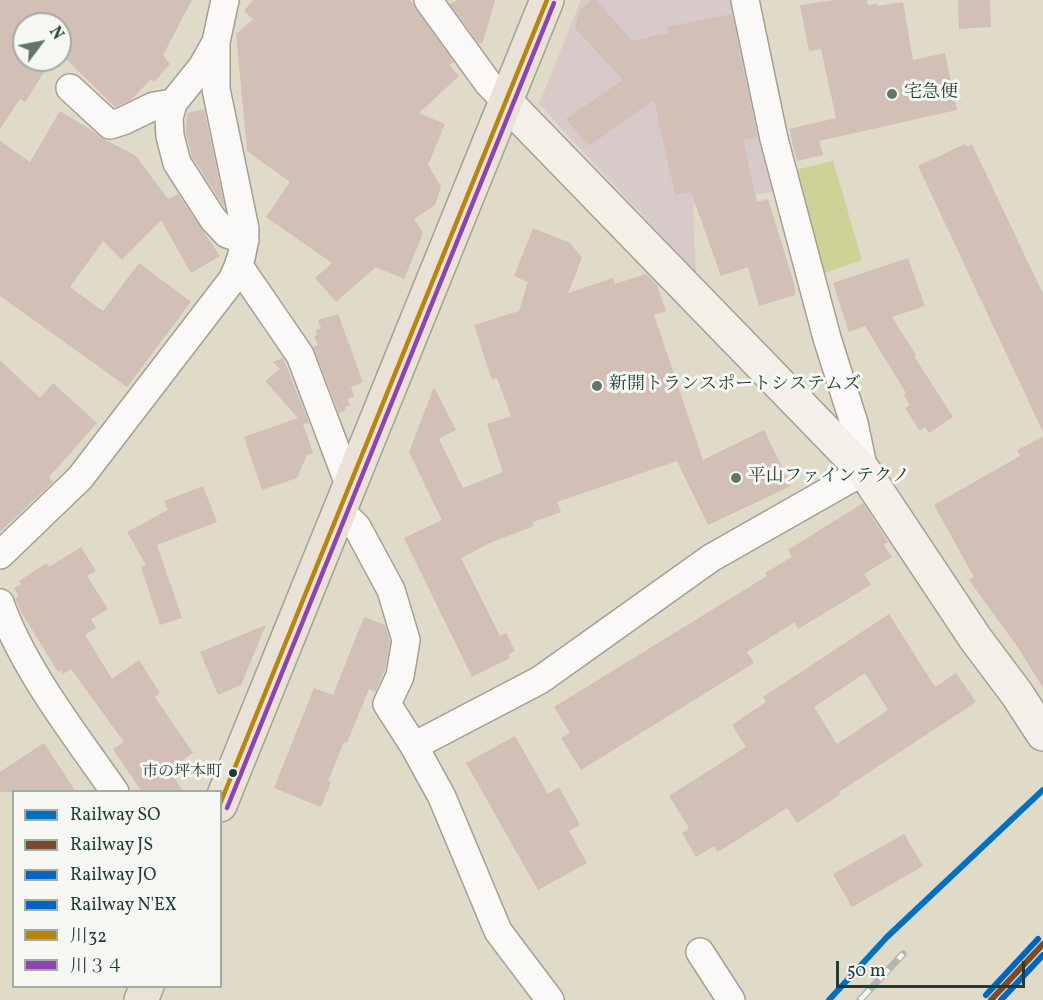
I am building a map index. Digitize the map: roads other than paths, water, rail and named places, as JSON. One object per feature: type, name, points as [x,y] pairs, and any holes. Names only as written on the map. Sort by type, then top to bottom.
[{"type":"highway","points":[[222,800],[547,0]]},
{"type":"street","points":[[0,555],[80,478],[228,286],[242,253],[245,229],[216,89],[216,42],[225,0]]},
{"type":"street","points":[[428,0],[488,83],[864,471],[969,628],[1017,694],[1038,715]]},
{"type":"street","points":[[745,0],[774,139],[827,338],[854,423],[864,471]]},
{"type":"street","points":[[216,42],[202,67],[173,103],[169,118],[170,136],[177,163],[213,219],[242,253],[300,355],[345,499],[357,527],[391,590],[406,640],[400,676],[387,704],[414,746],[442,797],[498,931],[550,1000]]},
{"type":"street","points":[[70,88],[110,125],[154,106],[173,103]]},
{"type":"street","points":[[414,746],[540,680],[711,558],[864,471]]},
{"type":"street","points":[[0,603],[7,623],[52,703],[114,790]]},
{"type":"street","points":[[700,952],[731,1000]]},
{"type":"railway","points":[[860,1000],[903,954]]},
{"type":"rail line","name":"SO","points":[[829,1000],[887,937],[1043,790]]},
{"type":"rail line","name":"N'EX","points":[[986,995],[1038,939]]},
{"type":"rail line","name":"JS","points":[[991,1000],[1043,944]]},
{"type":"rail line","name":"JO","points":[[1001,1000],[1043,955]]},
{"type":"place","name":"宅急便","points":[[892,94]]},
{"type":"place","name":"新開トランスポートシステムズ","points":[[597,386]]},
{"type":"place","name":"平山ファインテクノ","points":[[736,478]]},
{"type":"place","name":"市の坪本町","points":[[233,773]]}]
